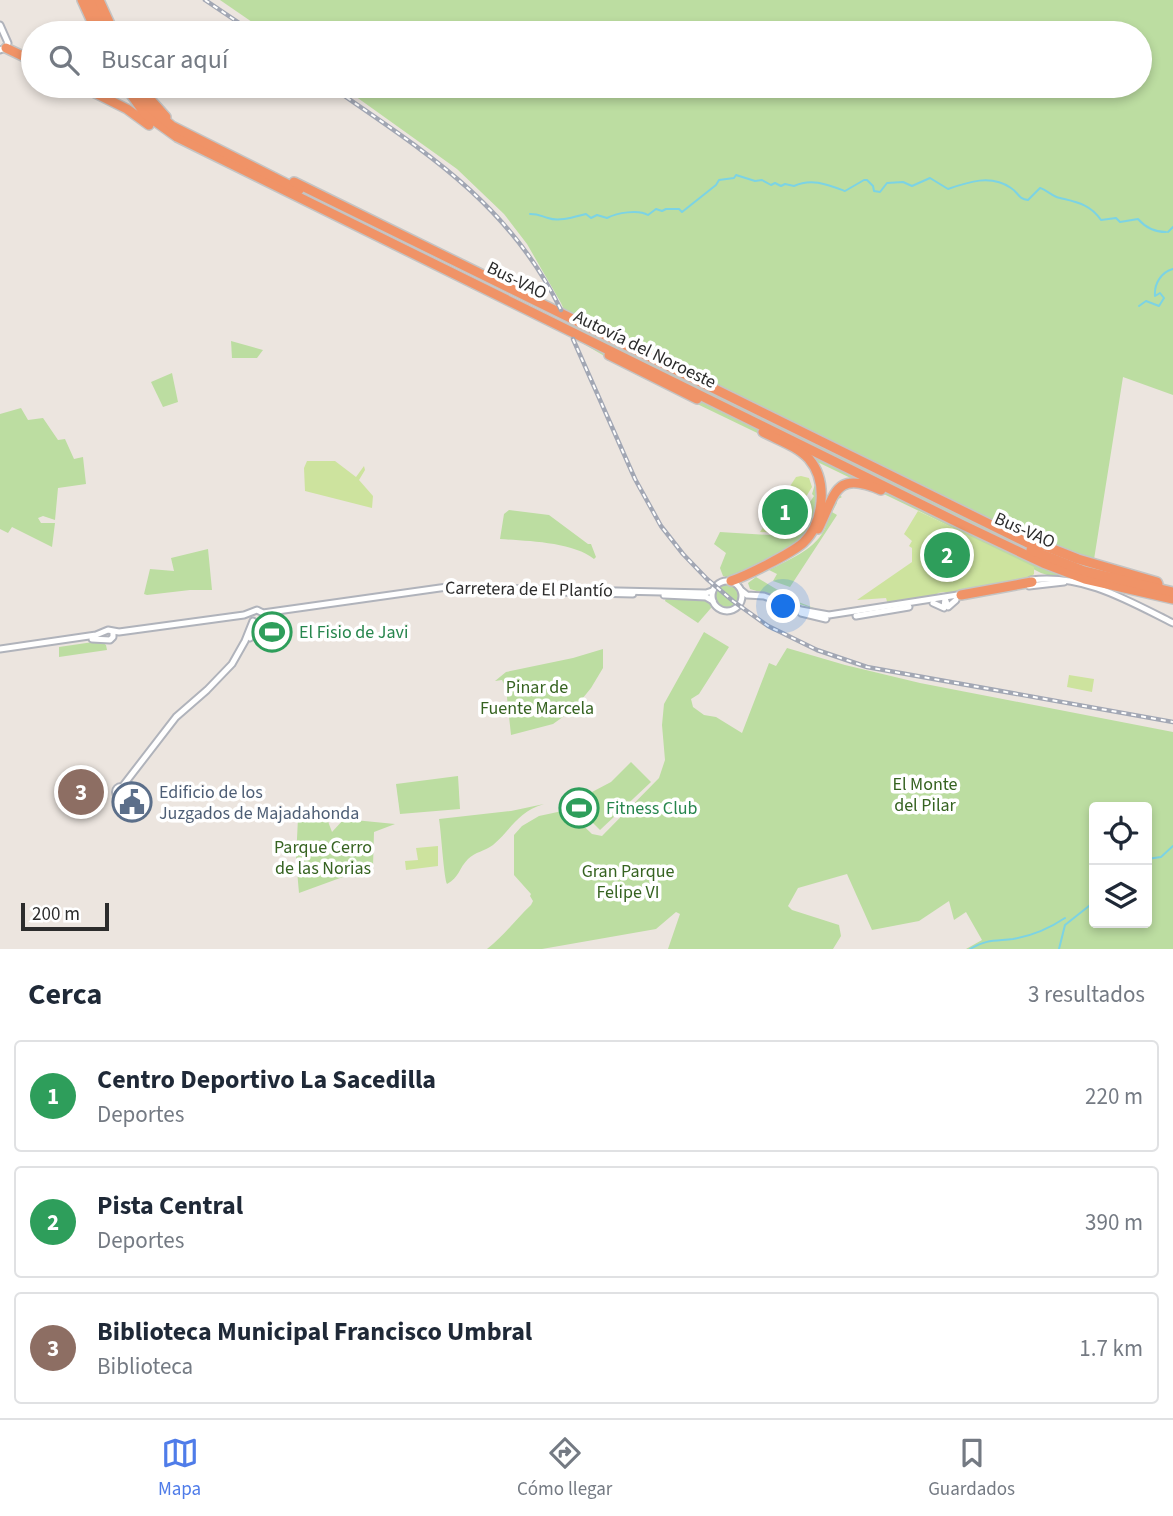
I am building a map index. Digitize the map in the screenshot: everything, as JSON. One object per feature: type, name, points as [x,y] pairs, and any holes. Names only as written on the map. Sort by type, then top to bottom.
[{"type":"highway","points":[[90,0],[100,21]]},
{"type":"highway","points":[[4,43],[21,53]]},
{"type":"highway","points":[[105,98],[127,109],[179,144],[799,450],[808,458],[818,475],[821,496],[814,526],[803,543],[742,577],[737,586]]},
{"type":"highway","points":[[113,98],[127,105]]},
{"type":"highway","name":"Autovía del Noroeste","points":[[137,98],[145,114],[163,128],[224,160],[1044,563],[1116,588],[1173,594]]},
{"type":"highway","name":"Bus-VAO","points":[[140,98],[149,109],[172,126],[1011,542],[1084,570],[1173,594]]},
{"type":"highway","name":"Autovía del Noroeste","points":[[145,98],[166,117],[930,496],[1062,553],[1157,582],[1173,594]]},
{"type":"highway","points":[[169,128],[307,194]]},
{"type":"highway","points":[[358,210],[451,257],[453,261]]},
{"type":"highway","points":[[592,341],[716,408]]},
{"type":"highway","points":[[752,426],[1023,556],[1044,563]]},
{"type":"highway","points":[[737,586],[751,575],[808,543],[817,530],[832,496],[846,484],[862,482],[915,505]]},
{"type":"highway","points":[[1101,579],[1173,594]]},
{"type":"highway","points":[[961,597],[1032,582]]},
{"type":"street","points":[[0,25],[4,43]]},
{"type":"street","points":[[1067,581],[1044,583],[945,602],[850,617],[821,618],[763,599],[748,598],[736,608],[727,611],[718,608],[713,601],[712,591],[718,583],[737,586],[822,615],[841,614],[876,605],[945,602],[975,589],[1036,579],[1067,581],[1114,595],[1173,624]]},
{"type":"street","points":[[737,586],[742,601]]},
{"type":"street","name":"Carretera de El Plantío","points":[[263,614],[447,587],[712,591]]},
{"type":"street","name":"Carretera de El Plantío","points":[[263,614],[447,589],[706,597],[713,601]]},
{"type":"street","points":[[850,617],[876,605],[898,609]]},
{"type":"street","points":[[124,787],[179,719],[234,666],[257,610],[263,614]]},
{"type":"street","points":[[0,650],[104,636],[110,640],[113,634],[254,618],[263,614]]},
{"type":"green space","points":[[220,0],[1173,0],[1173,395],[1123,377],[1092,572],[1119,597],[1041,573],[635,374],[577,340],[561,303],[527,244],[504,214],[457,169],[358,98],[1152,98],[1152,21],[251,21]]},
{"type":"green space","points":[[231,341],[263,350],[257,358],[232,358]]},
{"type":"green space","points":[[172,373],[178,402],[163,407],[151,382]]},
{"type":"green space","points":[[21,408],[28,420],[43,418],[58,440],[65,439],[74,459],[83,457],[86,484],[58,488],[55,520],[43,516],[38,518],[41,523],[55,523],[52,547],[12,527],[8,533],[0,529],[0,414]]},
{"type":"green space","points":[[307,461],[335,461],[356,477],[364,466],[365,470],[359,480],[373,496],[372,508],[305,491],[304,468]]},
{"type":"green space","points":[[796,477],[809,478],[812,487],[784,533],[760,532]]},
{"type":"green space","points":[[815,484],[815,512],[803,538],[757,565],[729,578],[723,576],[720,568],[726,553],[714,544],[720,532],[787,536],[814,496],[812,494]]},
{"type":"green space","points":[[837,494],[842,497],[836,500],[832,512],[837,515],[790,587],[773,581],[777,574],[769,570],[810,547],[822,534]]},
{"type":"green space","points":[[509,510],[549,515],[591,544],[596,557],[594,559],[585,553],[562,546],[500,539],[504,514]]},
{"type":"green space","points":[[918,511],[1034,567],[1034,574],[1030,578],[949,594],[938,593],[935,597],[888,605],[886,598],[857,600],[912,562],[912,548],[909,546],[912,541],[904,534]]},
{"type":"green space","points":[[208,549],[212,590],[144,594],[150,569],[174,571],[171,558]]},
{"type":"green space","points":[[756,577],[796,601],[819,610],[750,589],[748,583]]},
{"type":"green space","points":[[727,583],[736,586],[739,595],[736,604],[727,607],[718,604],[715,595],[718,586]]},
{"type":"green space","points":[[666,598],[704,600],[711,608],[698,623],[665,601]]},
{"type":"green space","name":"El Monte del Pilar","points":[[704,632],[729,647],[699,694],[691,699],[693,707],[742,733],[769,663],[776,666],[787,648],[920,683],[1173,732],[1173,949],[966,949],[982,940],[966,912],[954,920],[949,901],[919,921],[872,930],[847,874],[798,888],[788,906],[792,910],[839,925],[841,936],[833,949],[668,949],[680,914],[676,912],[656,929],[542,949],[487,949],[533,901],[531,894],[514,875],[514,835],[522,826],[539,816],[567,810],[592,834],[602,836],[659,778],[665,760],[662,725],[664,704]]},
{"type":"green space","points":[[100,641],[106,645],[107,650],[59,657],[59,647]]},
{"type":"green space","name":"Pinar de Fuente Marcela","points":[[603,649],[603,668],[574,709],[553,724],[511,735],[506,688],[502,680],[495,681],[506,672]]},
{"type":"green space","points":[[1069,675],[1094,679],[1092,692],[1067,687]]},
{"type":"green space","points":[[631,762],[651,782],[600,830],[584,814],[589,808],[588,802],[595,800],[592,792],[611,782]]},
{"type":"green space","points":[[458,776],[460,809],[400,814],[396,784]]},
{"type":"green space","points":[[544,804],[527,812],[493,845],[471,857],[447,884],[439,819],[511,811]]},
{"type":"green space","name":"Parque Cerro de las Norias","points":[[305,813],[326,816],[332,832],[344,819],[395,824],[374,832],[373,866],[299,893],[296,859],[298,818]]},
{"type":"green space","points":[[438,846],[438,866],[406,870],[405,861],[418,860],[416,848]]},
{"type":"waterway","points":[[530,214],[567,219],[586,214],[591,218],[597,215],[607,218],[633,212],[648,215],[656,209],[679,209],[682,212],[719,180],[734,178],[736,175],[755,181],[762,180],[771,185],[775,183],[794,186],[813,182],[845,191],[867,180],[874,191],[880,192],[887,183],[903,182],[912,186],[930,178],[948,189],[971,182],[996,181],[1028,200],[1040,188],[1087,207],[1101,220],[1116,218],[1120,222],[1138,219],[1150,229],[1166,232]]},
{"type":"waterway","points":[[1168,232],[1173,227]]},
{"type":"waterway","points":[[1139,306],[1146,301],[1159,306],[1164,298],[1160,293],[1155,296],[1157,283],[1165,273],[1173,269]]},
{"type":"waterway","points":[[1152,858],[1161,857],[1173,846]]},
{"type":"waterway","points":[[1059,949],[1065,925],[1089,906]]},
{"type":"waterway","points":[[970,949],[986,942],[1033,934],[1065,918]]},
{"type":"railway","points":[[205,0],[236,21]]},
{"type":"railway","points":[[347,98],[431,157],[490,209],[540,272],[561,310]]},
{"type":"railway","points":[[573,339],[635,479],[661,526],[707,579],[768,626],[817,650],[867,667],[1173,722]]},
{"type":"place","name":"Centro Deportivo La Sacedilla","points":[[785,512]]},
{"type":"place","name":"Pista Central","points":[[947,555]]},
{"type":"place","name":"El Fisio de Javi","points":[[272,632]]},
{"type":"place","name":"Biblioteca Municipal Francisco Umbral","points":[[81,792]]},
{"type":"place","name":"Edificio de los Juzgados de Majadahonda","points":[[132,802]]},
{"type":"place","name":"Fitness Club","points":[[579,808]]},
{"type":"park label","name":"Gran Parque Felipe VI","points":[[628,882]]}]
